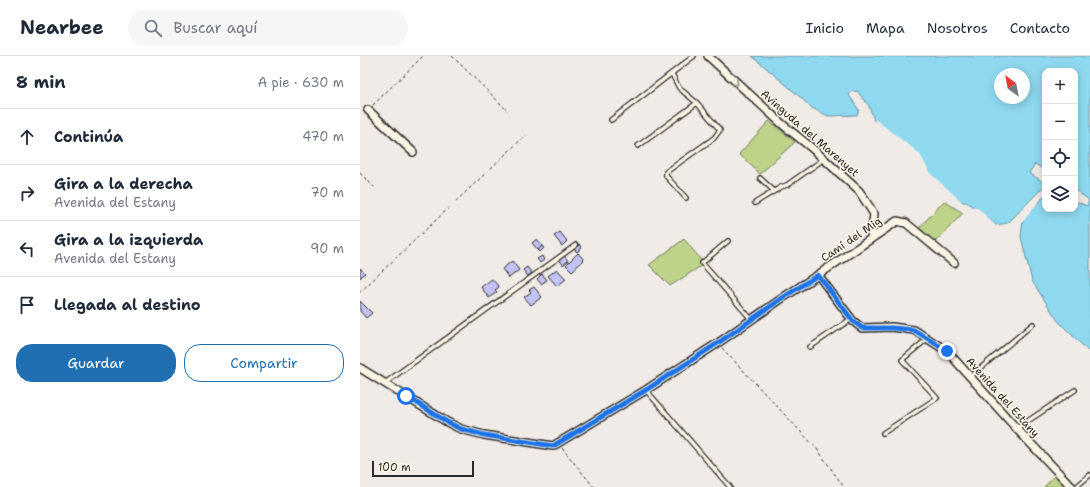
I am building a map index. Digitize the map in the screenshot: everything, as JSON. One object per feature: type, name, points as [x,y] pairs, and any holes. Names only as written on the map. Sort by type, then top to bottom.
[{"type":"street","name":"Avinguda del Marenyet","points":[[708,56],[782,124],[813,149],[859,191],[874,214],[872,238]]},
{"type":"street","points":[[368,110],[413,152]]},
{"type":"street","name":"Camí del Mig","points":[[557,443],[646,390],[718,343],[897,221],[906,224],[954,263]]},
{"type":"street","name":"Avenida del Estany","points":[[818,275],[851,319],[862,328],[914,330],[947,351],[1016,428],[1072,487]]},
{"type":"street","points":[[360,368],[447,422],[461,429],[484,435],[553,446],[557,443]]},
{"type":"lane","points":[[611,120],[694,56]]},
{"type":"lane","points":[[672,74],[679,88],[697,103],[720,130],[714,138],[666,172],[666,176],[686,198]]},
{"type":"lane","points":[[638,146],[697,103]]},
{"type":"lane","points":[[755,203],[787,185],[824,159]]},
{"type":"lane","points":[[760,178],[774,191]]},
{"type":"lane","points":[[728,241],[702,263],[752,320]]},
{"type":"lane","points":[[385,383],[576,245]]},
{"type":"lane","points":[[810,347],[851,319]]},
{"type":"lane","points":[[970,377],[1033,324]]},
{"type":"lane","points":[[883,433],[937,398],[902,360],[928,339]]},
{"type":"lane","points":[[646,390],[730,487]]},
{"type":"lane","points":[[1016,428],[1076,390]]},
{"type":"lane","points":[[1076,487],[1090,475]]},
{"type":"path","points":[[368,110],[423,56]]},
{"type":"path","points":[[452,56],[508,111]]},
{"type":"path","points":[[360,292],[526,135]]},
{"type":"path","points":[[360,173],[374,187]]},
{"type":"path","points":[[718,343],[817,449],[844,487]]},
{"type":"path","points":[[557,443],[594,487]]},
{"type":"green space","points":[[769,121],[795,142],[760,174],[739,154]]},
{"type":"green space","points":[[944,201],[963,213],[935,242],[919,228]]},
{"type":"green space","points":[[684,239],[702,261],[701,266],[670,286],[649,265]]},
{"type":"green space","points":[[1055,475],[1066,487],[1044,487]]},
{"type":"water","points":[[752,56],[1090,56],[1090,353],[1058,321],[1032,281],[1021,237],[1023,220],[1042,198],[1042,212],[1078,212],[1078,202],[1087,206],[1089,200],[1078,192],[1078,68],[1042,68],[1042,168],[1035,164],[1029,173],[1042,181],[1042,188],[1008,223],[996,225],[967,202],[955,202],[925,175],[917,156],[875,123],[869,106],[857,91],[851,92],[849,95],[859,110],[857,115],[828,116],[812,108]]},
{"type":"pier","points":[[875,119],[920,154],[930,173],[965,204],[955,204],[933,185],[922,172],[916,157],[874,124]]},
{"type":"pier","points":[[1042,196],[1021,224],[1022,219]]},
{"type":"pier","points":[[968,205],[979,209],[997,227],[995,227]]},
{"type":"building","points":[[560,232],[567,241],[562,246],[554,236]]},
{"type":"building","points":[[537,239],[542,246],[538,250],[532,243]]},
{"type":"building","points":[[579,244],[582,248],[577,252],[574,249]]},
{"type":"building","points":[[542,246],[544,248],[540,252],[538,250]]},
{"type":"building","points":[[578,253],[584,260],[572,271],[566,265]]},
{"type":"building","points":[[564,255],[568,261],[563,265],[559,259]]},
{"type":"building","points":[[542,256],[544,260],[540,263],[537,259]]},
{"type":"building","points":[[512,261],[519,270],[509,278],[502,269]]},
{"type":"building","points":[[527,267],[532,273],[528,276],[523,270]]},
{"type":"building","points":[[360,268],[365,273],[360,278]]},
{"type":"building","points":[[557,269],[566,279],[557,286],[548,276]]},
{"type":"building","points":[[542,274],[547,280],[541,284],[537,279]]},
{"type":"building","points":[[492,279],[499,287],[495,290],[497,292],[489,298],[481,287]]},
{"type":"building","points":[[534,287],[542,297],[531,305],[524,297],[531,292],[529,290]]},
{"type":"building","points":[[360,301],[372,313],[366,318],[360,311]]},
{"type":"route","points":[[406,396],[447,422],[461,429],[484,435],[553,446],[646,390],[818,275],[853,321],[862,328],[914,330],[947,351]]}]
